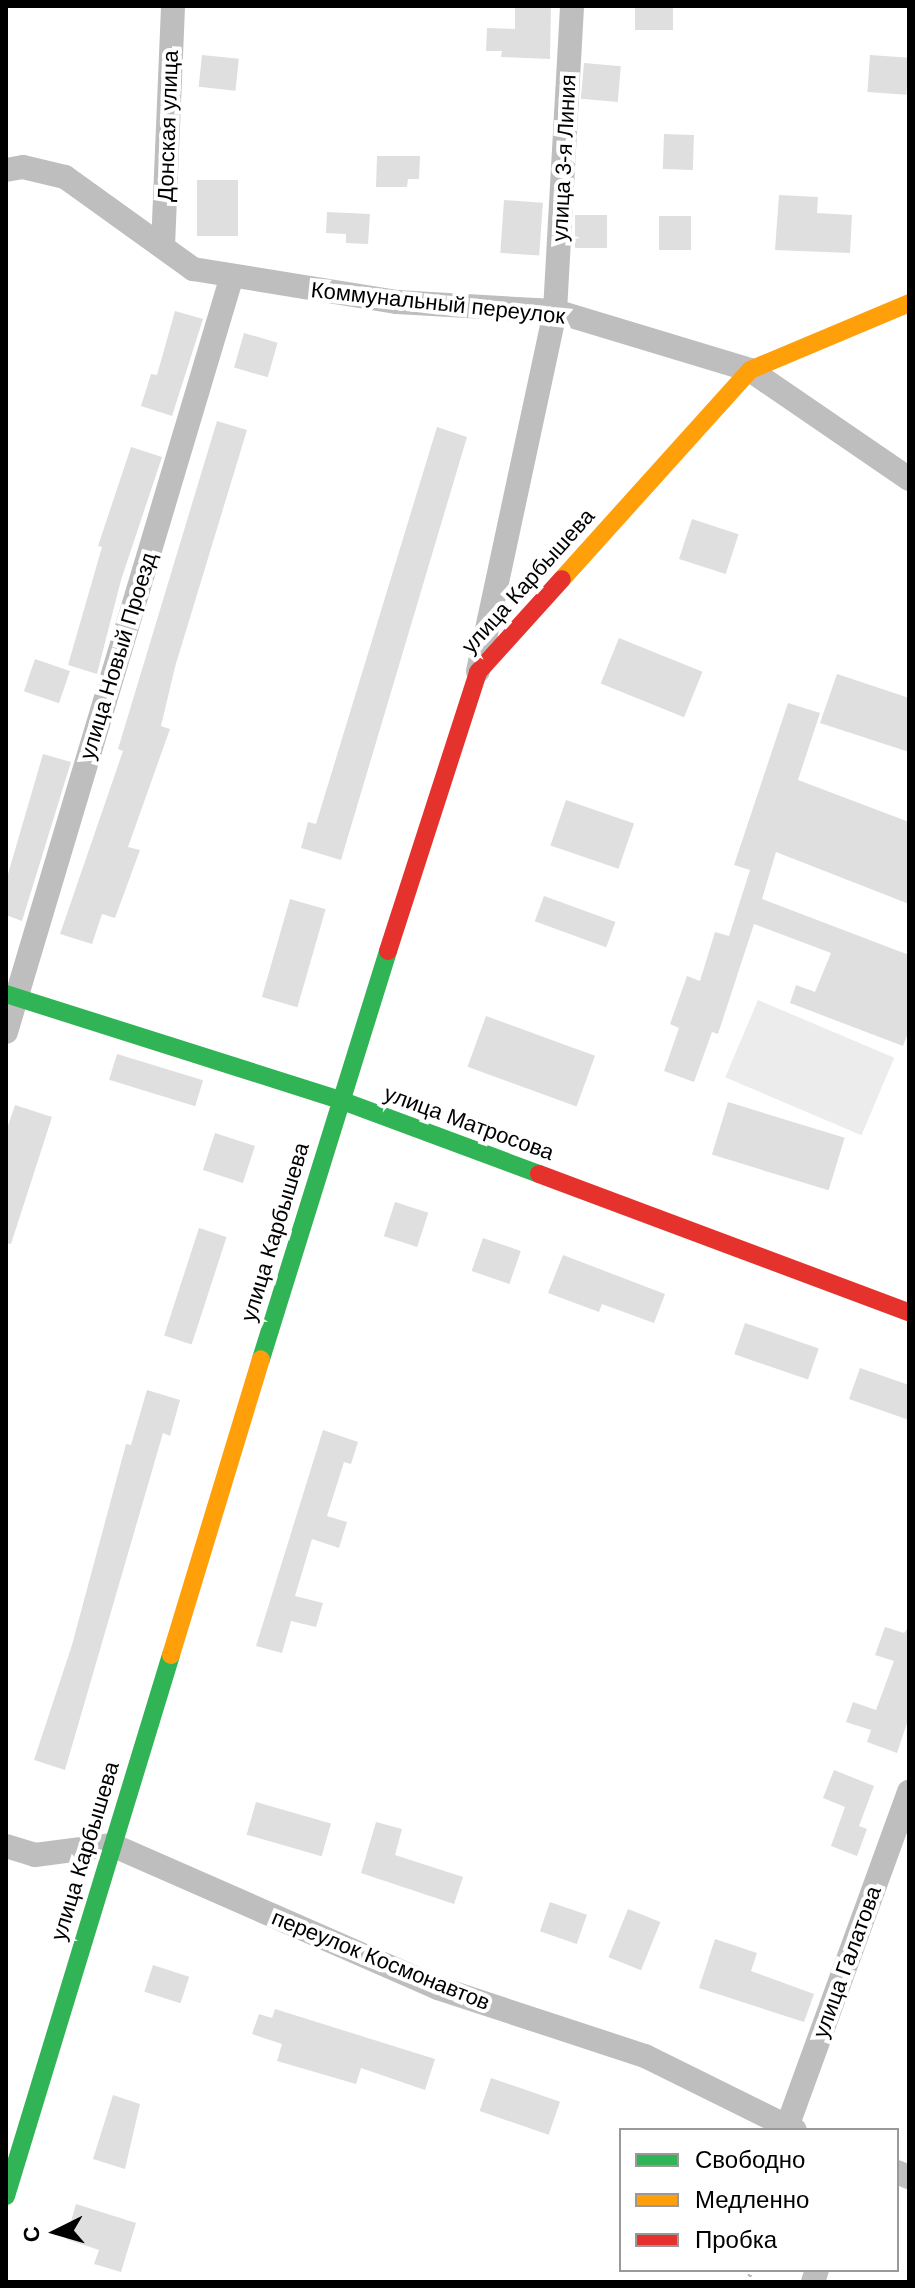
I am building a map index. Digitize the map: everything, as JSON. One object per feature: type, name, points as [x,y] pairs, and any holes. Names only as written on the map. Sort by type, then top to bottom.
[{"type":"street","name":"Донская улица","points":[[163,246],[173,6]]},
{"type":"street","name":"улица 3-я Линия","points":[[478,672],[555,311],[572,6]]},
{"type":"street","name":"Коммунальный переулок","points":[[6,170],[23,167],[65,177],[193,269],[231,279],[397,302],[555,311],[750,370],[909,479]]},
{"type":"street","name":"улица Новый Проезд","points":[[6,1032],[11,996],[231,279]]},
{"type":"street","points":[[750,370],[909,303]]},
{"type":"street","name":"улица Карбышева","points":[[6,2196],[340,1100],[478,672],[750,370]]},
{"type":"street","points":[[909,456],[909,479]]},
{"type":"street","name":"улица Матросова","points":[[11,996],[340,1100],[909,1312]]},
{"type":"street","name":"улица Галатова","points":[[791,2128],[909,1791]]},
{"type":"street","points":[[6,1846],[35,1855],[112,1845]]},
{"type":"street","name":"переулок Космонавтов","points":[[112,1845],[438,1988],[645,2056],[789,2128]]},
{"type":"shaded area","points":[[758,1000],[894,1058],[861,1135],[725,1077]]},
{"type":"building","points":[[515,6],[551,6],[550,59],[501,57],[502,51],[486,51],[487,28],[515,29]]},
{"type":"building","points":[[635,6],[673,6],[673,30],[635,30]]},
{"type":"building","points":[[202,55],[239,59],[235,91],[199,87]]},
{"type":"building","points":[[870,55],[909,58],[906,95],[867,92]]},
{"type":"building","points":[[584,63],[621,66],[618,102],[581,99]]},
{"type":"building","points":[[664,134],[694,135],[693,170],[663,169]]},
{"type":"building","points":[[377,156],[420,156],[419,179],[408,179],[407,187],[376,187]]},
{"type":"building","points":[[197,180],[238,180],[238,236],[197,236]]},
{"type":"building","points":[[779,195],[818,197],[817,213],[852,215],[850,253],[775,250]]},
{"type":"building","points":[[504,200],[543,203],[539,256],[500,253]]},
{"type":"building","points":[[327,212],[370,214],[368,244],[346,243],[346,234],[326,233]]},
{"type":"building","points":[[575,215],[607,215],[607,248],[575,248]]},
{"type":"building","points":[[659,216],[691,216],[691,250],[659,250]]},
{"type":"building","points":[[175,311],[203,319],[172,416],[141,406],[151,374],[157,375]]},
{"type":"building","points":[[244,333],[278,343],[268,377],[234,368]]},
{"type":"building","points":[[217,421],[247,430],[175,667],[161,726],[170,729],[128,847],[140,850],[115,918],[102,914],[92,944],[60,934],[123,751],[118,749]]},
{"type":"building","points":[[437,427],[467,437],[341,860],[301,848],[308,822],[316,824]]},
{"type":"building","points":[[131,447],[162,457],[121,580],[97,674],[68,665],[102,547],[98,546]]},
{"type":"building","points":[[692,519],[739,534],[726,574],[679,559]]},
{"type":"building","points":[[619,638],[702,672],[684,717],[601,683]]},
{"type":"building","points":[[35,659],[70,671],[59,703],[24,691]]},
{"type":"building","points":[[837,674],[909,698],[909,752],[820,723]]},
{"type":"building","points":[[788,703],[820,713],[798,780],[909,822],[909,904],[776,852],[762,899],[909,955],[909,1030],[903,1046],[790,1003],[796,985],[815,992],[831,953],[754,924],[718,1034],[712,1032],[694,1082],[664,1071],[679,1028],[670,1024],[687,976],[700,981],[715,932],[729,936],[750,870],[734,865]]},
{"type":"building","points":[[43,754],[71,762],[22,921],[6,915],[6,881]]},
{"type":"building","points":[[566,800],[634,823],[618,869],[550,845]]},
{"type":"building","points":[[544,896],[615,922],[606,947],[535,921]]},
{"type":"building","points":[[290,899],[326,909],[297,1007],[262,997]]},
{"type":"building","points":[[486,1016],[595,1056],[577,1106],[468,1067]]},
{"type":"building","points":[[117,1054],[203,1080],[195,1106],[109,1080]]},
{"type":"building","points":[[728,1102],[845,1138],[829,1190],[712,1155]]},
{"type":"building","points":[[15,1105],[52,1117],[11,1244],[6,1243],[6,1132]]},
{"type":"building","points":[[215,1133],[255,1146],[243,1183],[203,1170]]},
{"type":"building","points":[[395,1202],[428,1213],[417,1247],[384,1236]]},
{"type":"building","points":[[199,1228],[227,1237],[192,1344],[164,1335]]},
{"type":"building","points":[[483,1238],[521,1251],[509,1284],[472,1271]]},
{"type":"building","points":[[563,1255],[665,1294],[654,1323],[602,1304],[599,1312],[548,1293]]},
{"type":"building","points":[[745,1323],[819,1348],[808,1380],[734,1354]]},
{"type":"building","points":[[860,1368],[909,1385],[909,1420],[849,1399]]},
{"type":"building","points":[[147,1390],[180,1400],[170,1436],[163,1433],[65,1770],[34,1760],[72,1645],[126,1444],[131,1445]]},
{"type":"building","points":[[323,1430],[358,1442],[351,1464],[344,1462],[327,1516],[347,1522],[339,1548],[312,1539],[295,1596],[323,1603],[316,1627],[291,1621],[282,1653],[256,1646]]},
{"type":"building","points":[[885,1627],[904,1633],[909,1627],[909,1717],[897,1753],[867,1742],[871,1730],[846,1722],[853,1702],[876,1710],[894,1661],[875,1655]]},
{"type":"building","points":[[834,1770],[874,1786],[859,1826],[867,1829],[857,1856],[831,1846],[845,1807],[823,1798]]},
{"type":"building","points":[[256,1802],[331,1823],[322,1856],[247,1835]]},
{"type":"building","points":[[376,1822],[402,1829],[395,1855],[463,1877],[454,1904],[361,1873]]},
{"type":"building","points":[[550,1902],[587,1915],[577,1944],[540,1931]]},
{"type":"building","points":[[628,1909],[660,1922],[641,1970],[609,1957]]},
{"type":"building","points":[[715,1939],[757,1953],[751,1971],[814,1994],[804,2022],[699,1988]]},
{"type":"building","points":[[153,1965],[189,1977],[180,2003],[144,1992]]},
{"type":"building","points":[[275,2009],[435,2059],[425,2090],[361,2068],[356,2084],[277,2061],[282,2044],[252,2034],[259,2014],[272,2018]]},
{"type":"building","points":[[491,2078],[560,2102],[549,2135],[480,2111]]},
{"type":"building","points":[[113,2095],[140,2104],[125,2169],[93,2159]]},
{"type":"building","points":[[76,2204],[136,2223],[121,2272],[94,2264],[99,2250],[66,2239]]},
{"type":"traffic: fast","points":[[261,1359],[388,951]]},
{"type":"traffic: fast","points":[[6,994],[340,1100],[539,1174]]},
{"type":"traffic: fast","points":[[6,2196],[171,1655]]},
{"type":"traffic: slow","points":[[562,579],[750,370],[909,303]]},
{"type":"traffic: slow","points":[[171,1655],[261,1359]]},
{"type":"traffic: jam","points":[[388,951],[478,672],[562,579]]},
{"type":"traffic: jam","points":[[539,1174],[909,1312]]}]
